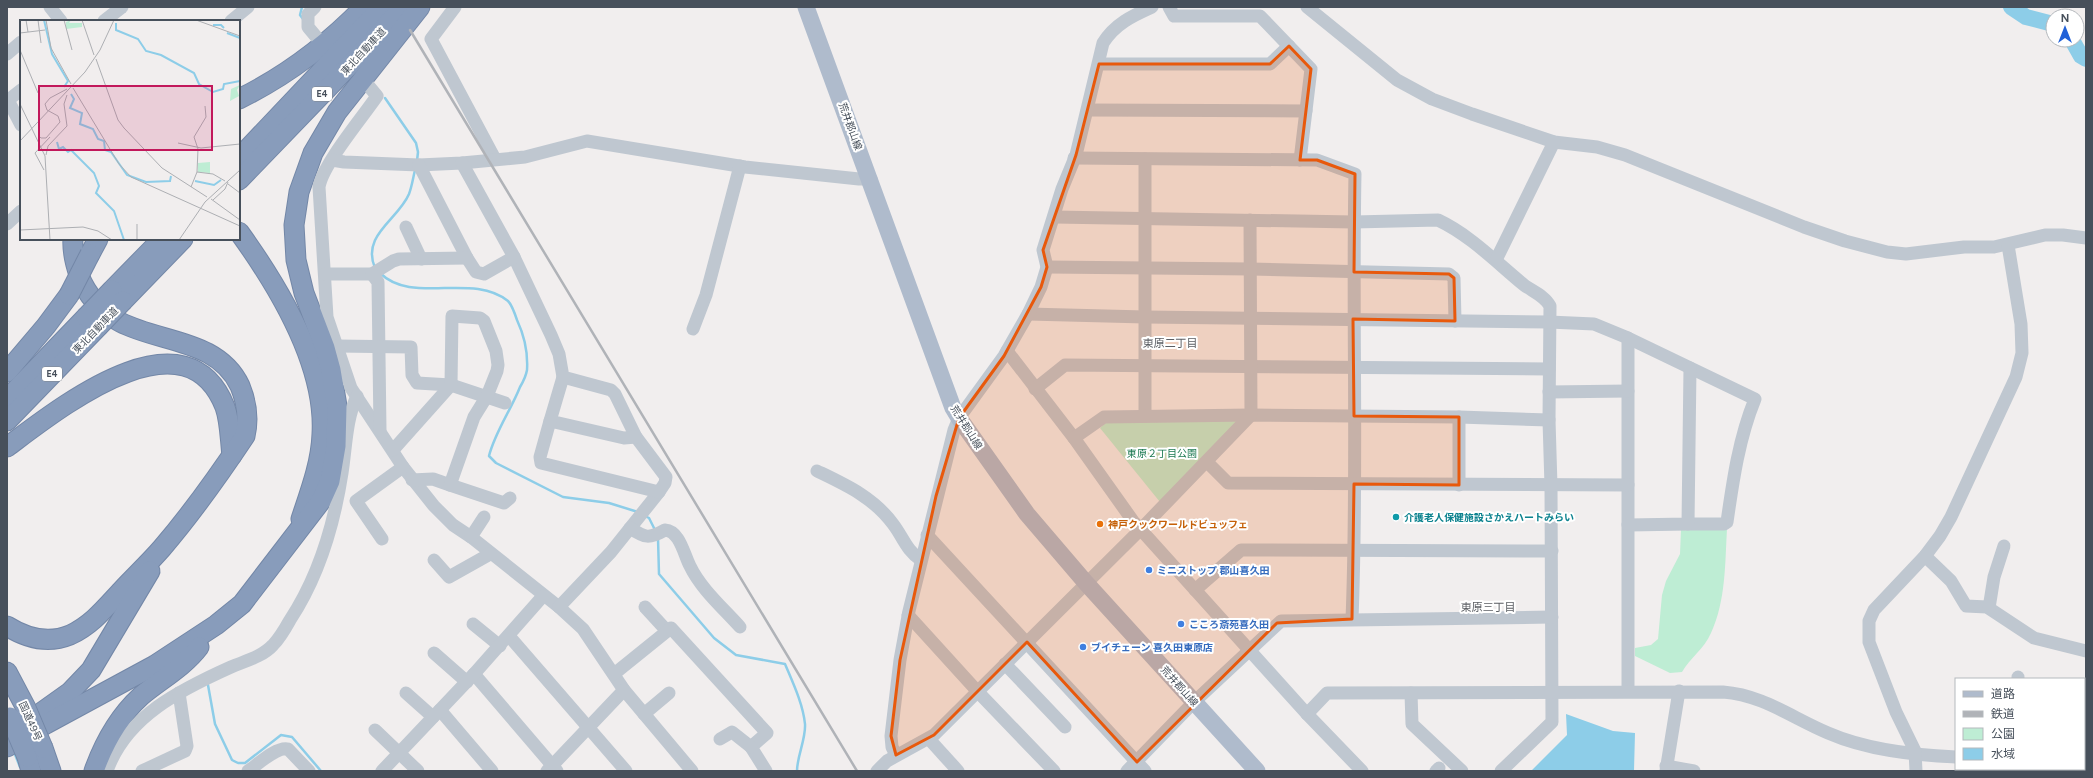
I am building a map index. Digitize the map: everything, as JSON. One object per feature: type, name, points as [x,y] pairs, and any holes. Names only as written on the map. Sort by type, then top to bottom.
[{"type":"highway","points":[[240,99],[266,86],[304,60],[348,23],[364,7]]},
{"type":"highway","name":"東北自動車道","points":[[240,157],[382,7]]},
{"type":"highway","name":"東北自動車道","points":[[240,179],[349,66],[403,7]]},
{"type":"highway","points":[[7,747],[46,724],[155,666],[216,625],[242,604],[321,502],[330,481],[338,426],[335,386],[325,348],[304,293],[296,260],[294,225],[299,192],[313,154],[336,112],[420,7]]},
{"type":"highway","points":[[240,233],[267,273],[285,305],[305,348],[317,386],[322,426],[320,450],[311,489],[296,536]]},
{"type":"highway","points":[[7,626],[20,634],[50,640],[69,636],[84,628],[98,617],[162,548],[210,488],[245,436],[247,409],[238,383],[229,370],[211,354],[195,347],[130,327],[119,322],[105,311],[91,297],[82,283],[73,254],[73,240]]},
{"type":"highway","name":"東北自動車道","points":[[117,296],[161,240]]},
{"type":"highway","name":"東北自動車道","points":[[7,421],[92,322],[117,296],[181,240]]},
{"type":"highway","points":[[7,372],[46,326],[69,295],[94,246]]},
{"type":"highway","name":"東北自動車道","points":[[7,399],[92,322]]},
{"type":"highway","points":[[7,447],[44,420],[120,375],[148,365],[169,363],[188,368],[198,373],[214,387],[225,407],[232,455]]},
{"type":"highway","points":[[7,736],[70,692],[91,670],[114,633],[162,548]]},
{"type":"highway","points":[[94,771],[104,745],[122,717],[140,697],[192,656],[216,625]]},
{"type":"highway","name":"国道49号","points":[[7,672],[13,709],[34,760],[51,771]]},
{"type":"main road","name":"荒井郡山線","points":[[806,7],[953,408],[1020,507],[1086,583],[1257,771]]},
{"type":"street","points":[[105,20],[122,7]]},
{"type":"street","points":[[232,20],[248,7]]},
{"type":"street","points":[[315,7],[308,14],[308,27],[318,39]]},
{"type":"street","points":[[455,7],[431,39],[495,159]]},
{"type":"street","points":[[896,755],[892,746],[891,725],[908,614],[949,445],[959,418],[1006,351],[1028,314],[1041,287],[1047,267],[1044,250],[1088,110],[1103,44],[1111,31],[1129,18],[1152,7]]},
{"type":"street","points":[[1169,7],[1174,16],[1260,16],[1310,69],[1300,160]]},
{"type":"street","points":[[1307,7],[1397,80],[1442,103],[1554,142],[1597,147],[1625,155],[1804,227],[1857,245],[1887,252],[1912,254],[1950,249],[2008,245],[2045,235],[2063,235],[2086,238]]},
{"type":"street","points":[[7,54],[20,43]]},
{"type":"street","points":[[1099,64],[1270,64],[1289,46]]},
{"type":"street","points":[[367,84],[377,96],[332,160],[320,181],[319,187],[327,317],[349,385],[412,480],[453,525],[471,537],[490,554],[559,608],[588,634],[624,690],[692,771]]},
{"type":"street","points":[[20,91],[8,101],[20,123]]},
{"type":"street","points":[[1088,110],[1306,111]]},
{"type":"street","points":[[332,160],[344,162],[419,165],[462,163],[525,157],[587,141],[740,166],[870,179]]},
{"type":"street","points":[[1496,260],[1554,142]]},
{"type":"street","points":[[1074,158],[1317,160],[1355,174],[1353,319],[1355,550],[1352,619]]},
{"type":"street","points":[[1145,416],[1146,159]]},
{"type":"street","points":[[462,163],[514,257],[556,346],[563,377],[540,457],[541,463],[659,492]]},
{"type":"street","points":[[419,165],[467,258],[476,272],[484,274],[514,257]]},
{"type":"street","points":[[693,329],[706,296],[740,166]]},
{"type":"street","points":[[7,224],[20,212]]},
{"type":"street","points":[[1054,217],[1354,222],[1438,220],[1450,226],[1496,260],[1522,283],[1547,300],[1550,306],[1549,420],[1552,552],[1552,722],[1501,771]]},
{"type":"street","points":[[877,771],[883,764],[896,755],[929,739],[1141,529],[1251,415],[1250,220]]},
{"type":"street","points":[[406,227],[421,259]]},
{"type":"street","points":[[1916,771],[1916,754],[1896,712],[1869,642],[1869,621],[1874,610],[1925,556],[1940,536],[1951,517],[2016,377],[2022,353],[2021,324],[2008,245]]},
{"type":"street","points":[[325,274],[372,274],[396,260],[467,258]]},
{"type":"street","points":[[1047,267],[1251,269],[1451,274],[1454,278],[1455,321]]},
{"type":"street","points":[[372,274],[378,282],[380,430]]},
{"type":"street","points":[[1028,314],[1587,323],[1628,338],[1755,399],[1739,450],[1731,488],[1727,522],[1724,524],[1628,525]]},
{"type":"street","points":[[393,450],[451,385],[452,316],[480,318],[484,322],[496,351],[498,365],[495,378],[487,396],[474,417],[450,485]]},
{"type":"street","points":[[1628,338],[1628,692]]},
{"type":"street","points":[[337,346],[411,347],[412,375],[415,381],[420,384],[451,385],[505,403]]},
{"type":"street","points":[[1006,351],[1074,438],[1141,529],[1307,714],[1362,771]]},
{"type":"street","points":[[1035,389],[1065,365],[1354,366],[1549,369]]},
{"type":"street","points":[[1688,524],[1690,368]]},
{"type":"street","points":[[559,608],[611,552],[659,492],[665,483],[666,477],[636,437],[616,396],[611,390],[563,377]]},
{"type":"street","points":[[1549,392],[1628,391]]},
{"type":"street","points":[[107,771],[118,747],[152,710],[179,693],[265,652],[278,640],[303,601],[325,551],[341,484],[350,410],[357,396]]},
{"type":"street","points":[[1074,438],[1104,417],[1251,415],[1458,417],[1549,420]]},
{"type":"street","points":[[1458,417],[1459,485]]},
{"type":"street","points":[[550,421],[624,438],[636,437]]},
{"type":"street","points":[[1207,462],[1228,483],[1551,486],[1628,485]]},
{"type":"street","points":[[382,539],[356,501],[403,468]]},
{"type":"street","points":[[818,471],[852,487],[871,501],[893,523],[911,554],[921,560]]},
{"type":"street","points":[[412,480],[433,479],[504,503],[510,498]]},
{"type":"street","points":[[471,537],[484,516]]},
{"type":"street","points":[[630,528],[644,536],[655,536],[664,530],[672,532],[678,539],[692,571],[740,627]]},
{"type":"street","points":[[927,535],[1141,766]]},
{"type":"street","points":[[1989,608],[1994,577],[2004,546]]},
{"type":"street","points":[[1196,590],[1241,550],[1552,552]]},
{"type":"street","points":[[434,560],[449,577],[490,554]]},
{"type":"street","points":[[1925,556],[1951,581],[1964,604],[1970,607],[1989,608],[2034,638],[2086,652]]},
{"type":"street","points":[[382,771],[500,646],[543,596]]},
{"type":"street","points":[[645,607],[667,631]]},
{"type":"street","points":[[908,614],[978,692],[1054,771]]},
{"type":"street","points":[[1127,771],[1141,766],[1194,702],[1281,622],[1352,619],[1552,618]]},
{"type":"street","points":[[473,624],[500,646]]},
{"type":"street","points":[[614,674],[671,628],[767,733],[751,747]]},
{"type":"street","points":[[509,636],[626,771]]},
{"type":"street","points":[[434,653],[470,678],[552,769],[588,727],[624,690]]},
{"type":"street","points":[[1005,664],[1065,727]]},
{"type":"street","points":[[1679,691],[1666,769],[1694,771]]},
{"type":"street","points":[[1307,714],[1327,693],[1679,691],[1734,693],[1751,696],[1828,733],[1870,746],[1916,754],[1955,757]]},
{"type":"street","points":[[142,771],[185,751],[186,746],[179,693]]},
{"type":"street","points":[[406,693],[436,714],[492,771]]},
{"type":"street","points":[[644,714],[669,693]]},
{"type":"street","points":[[1411,693],[1412,724],[1462,771]]},
{"type":"street","points":[[375,730],[400,752],[418,771]]},
{"type":"street","points":[[720,739],[732,732],[751,747],[766,771]]},
{"type":"street","points":[[929,739],[958,771]]},
{"type":"street","points":[[248,771],[277,750],[284,748],[288,749],[309,771]]},
{"type":"highlighted area","points":[[1289,46],[1311,69],[1300,160],[1317,160],[1355,174],[1354,272],[1449,274],[1454,278],[1455,321],[1353,319],[1354,416],[1459,417],[1459,485],[1354,484],[1352,619],[1277,623],[1137,762],[1027,642],[934,735],[896,755],[891,736],[900,660],[936,496],[959,418],[1004,356],[1041,287],[1047,267],[1043,250],[1076,155],[1099,64],[1270,64]]},
{"type":"green space","name":"東原２丁目公園","points":[[1240,420],[1160,502],[1100,428],[1108,421]]},
{"type":"green space","points":[[1681,529],[1727,529],[1724,582],[1720,608],[1708,639],[1682,672],[1670,673],[1635,656],[1635,648],[1651,645],[1658,639],[1662,595],[1666,581],[1680,554]]},
{"type":"water","points":[[1566,714],[1613,731],[1635,733],[1634,771],[1531,771],[1567,735]]},
{"type":"waterway","points":[[302,7],[300,15],[303,19]]},
{"type":"waterway","points":[[2011,7],[2026,17],[2045,22]]},
{"type":"waterway","points":[[2076,48],[2081,56],[2086,59]]},
{"type":"waterway","points":[[385,98],[416,143],[418,152],[417,161]]},
{"type":"waterway","points":[[375,268],[372,256],[373,246],[383,228],[404,203],[409,194],[415,170]]},
{"type":"waterway","points":[[380,273],[393,282],[408,287],[477,289],[493,293],[508,301],[524,338],[527,370],[495,438],[489,456],[496,463],[563,497],[609,503],[638,512]]},
{"type":"waterway","points":[[645,516],[649,518],[655,530]]},
{"type":"waterway","points":[[658,538],[659,574],[714,638],[736,655],[785,664],[800,701],[805,724],[797,771]]},
{"type":"waterway","points":[[208,685],[215,724],[232,760],[238,763],[245,763],[281,735],[292,737],[321,771]]},
{"type":"waterway","points":[[14,752],[20,767]]},
{"type":"railway","points":[[410,30],[857,771]]},
{"type":"place","name":"介護老人保健施設さかえハートみらい","points":[[1396,517]]},
{"type":"place","name":"神戸クックワールドビュッフェ","points":[[1100,524]]},
{"type":"place","name":"ミニストップ 郡山喜久田","points":[[1149,570]]},
{"type":"place","name":"こころ斎苑喜久田","points":[[1181,624]]},
{"type":"place","name":"ブイチェーン 喜久田東原店","points":[[1083,647]]},
{"type":"district","name":"東原二丁目","points":[[1170,343]]},
{"type":"district","name":"東原三丁目","points":[[1488,607]]}]
